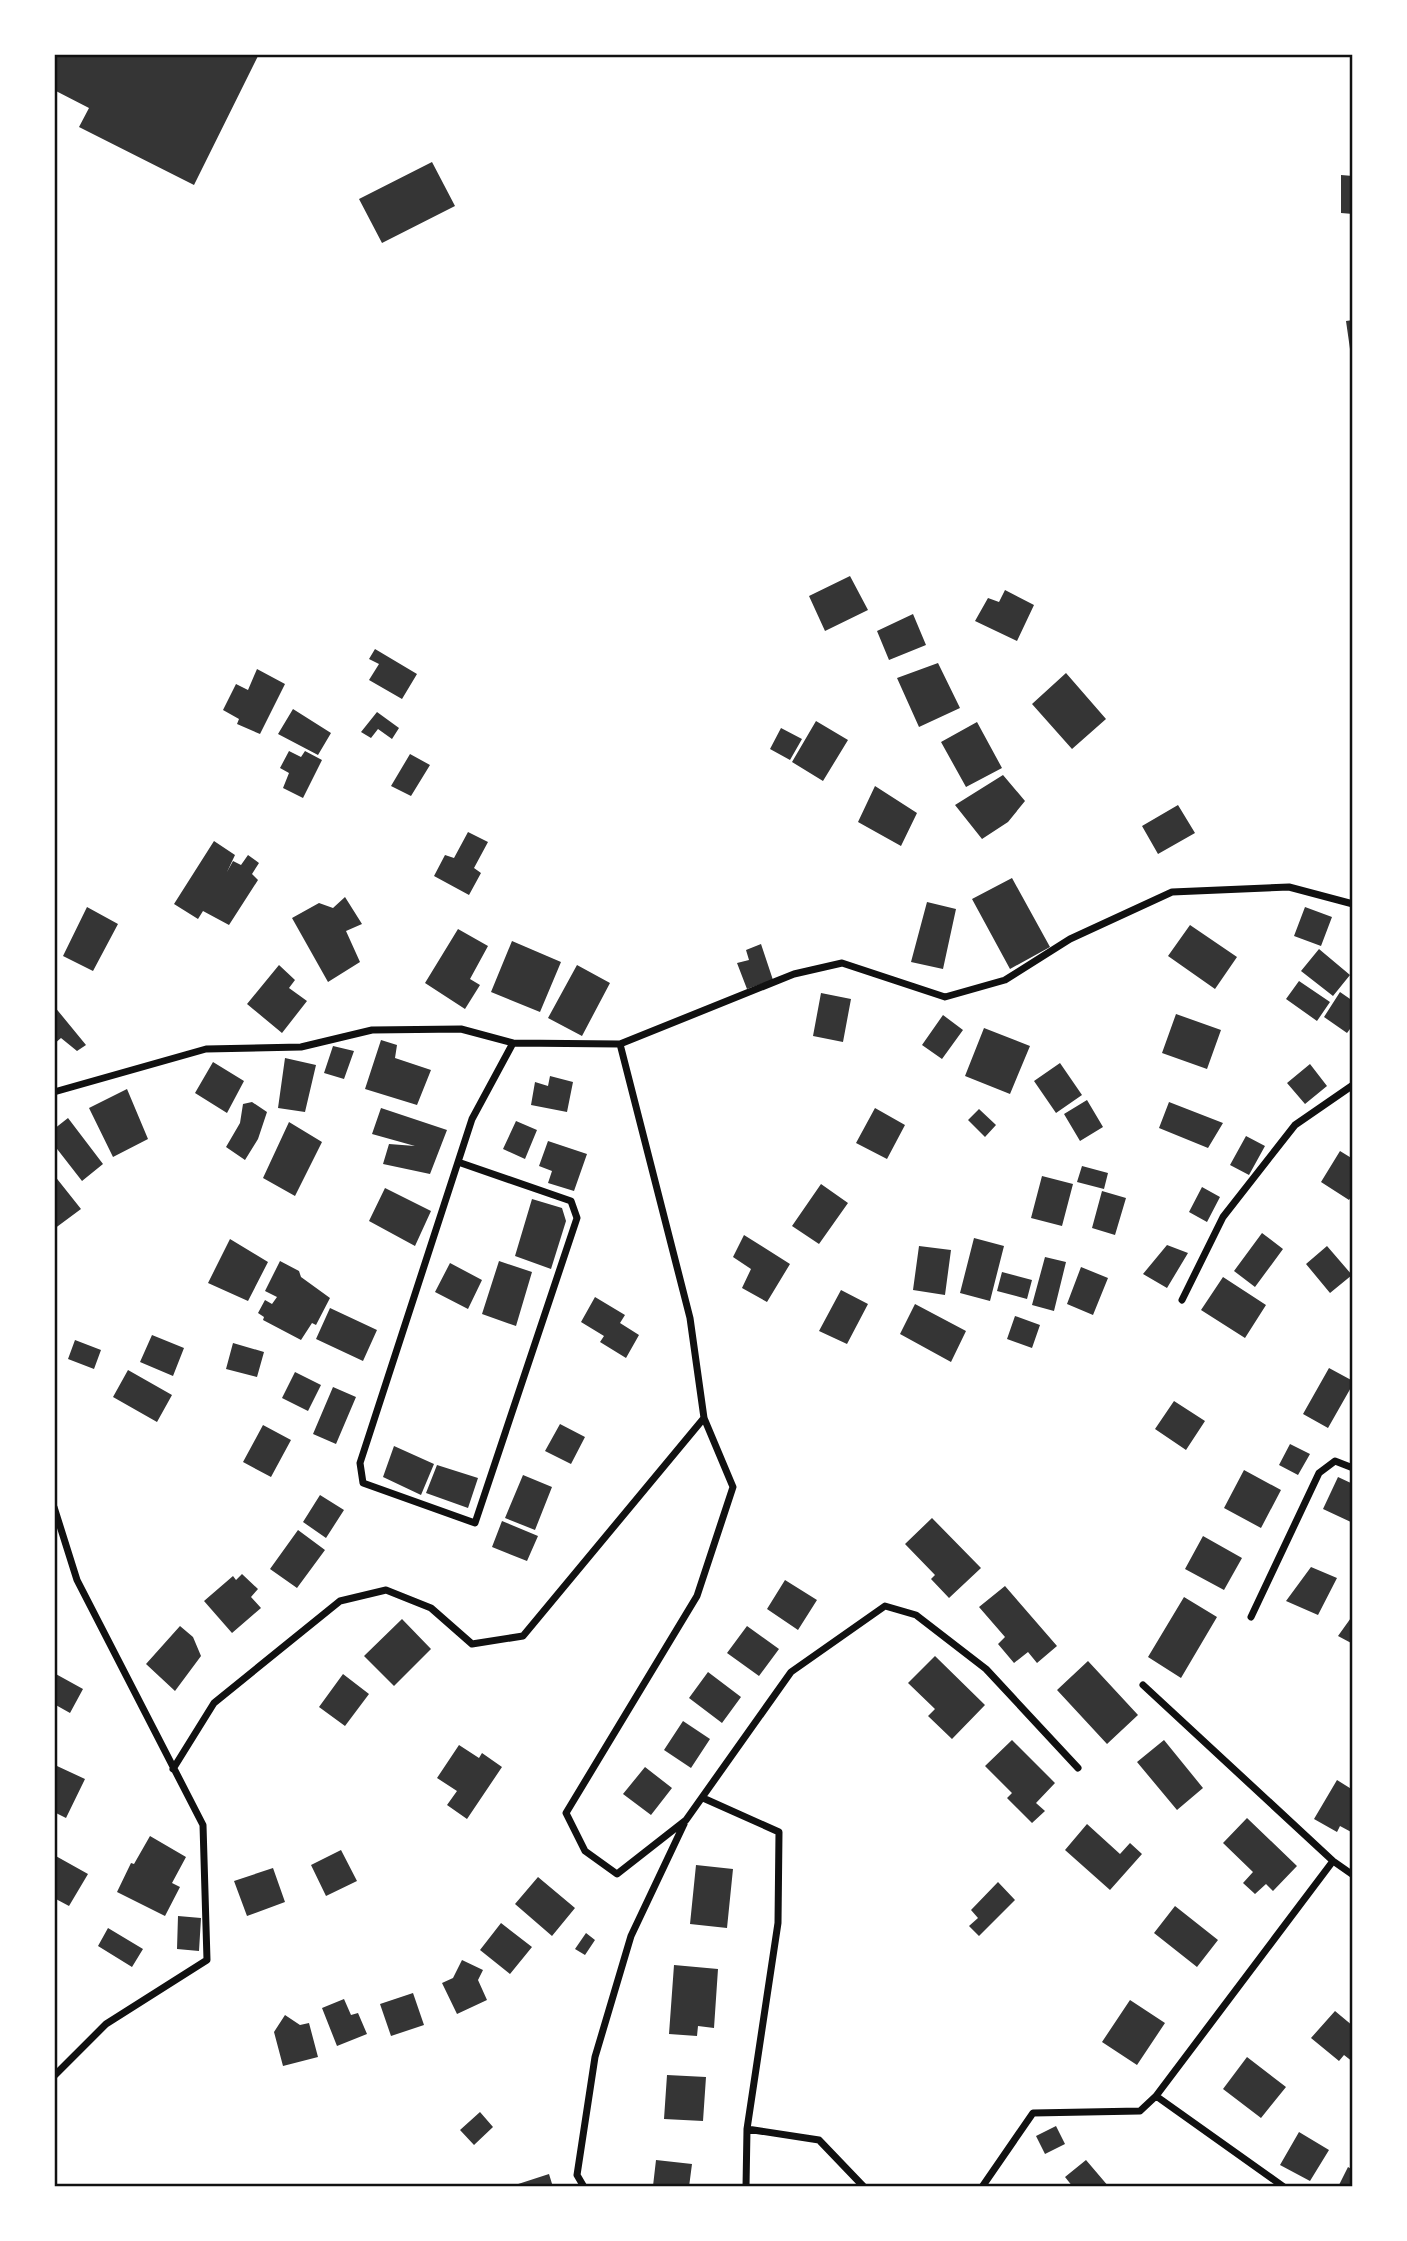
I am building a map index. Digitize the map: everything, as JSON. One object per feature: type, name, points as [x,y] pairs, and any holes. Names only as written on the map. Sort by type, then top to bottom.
[{"type":"street","points":[[54,1092],[206,1049],[301,1047],[372,1030],[461,1029],[513,1043],[620,1044],[794,974],[842,963],[945,997],[1005,980],[1070,939],[1172,892],[1289,887],[1353,904]]},
{"type":"street","points":[[457,1162],[571,1201],[577,1218],[475,1523],[363,1483],[360,1463],[457,1162],[472,1119],[513,1043]]},
{"type":"street","points":[[620,1044],[690,1318],[704,1418],[733,1487],[697,1596],[566,1813],[585,1851],[617,1874],[685,1820],[791,1672],[885,1606],[916,1615],[986,1668],[1078,1768]]},
{"type":"street","points":[[1182,1300],[1223,1217],[1295,1125],[1353,1085]]},
{"type":"street","points":[[173,1769],[214,1703],[340,1601],[386,1590],[431,1608],[472,1644],[523,1636],[704,1418]]},
{"type":"street","points":[[1251,1617],[1318,1473],[1335,1461],[1353,1468]]},
{"type":"street","points":[[54,1507],[77,1580],[203,1825],[206,1960],[106,2024],[54,2076]]},
{"type":"street","points":[[1143,1685],[1333,1861],[1353,1875]]},
{"type":"street","points":[[703,1798],[779,1832],[778,1923],[747,2129],[746,2187]]},
{"type":"street","points":[[584,2187],[577,2175],[595,2057],[631,1936],[685,1820]]},
{"type":"street","points":[[982,2187],[1033,2113],[1140,2111],[1156,2096],[1333,1861]]},
{"type":"street","points":[[1156,2096],[1284,2187]]},
{"type":"street","points":[[747,2129],[820,2140],[864,2187]]},
{"type":"building","points":[[54,54],[259,54],[194,185],[79,127],[89,108],[54,90]]},
{"type":"building","points":[[432,162],[455,206],[382,243],[359,199]]},
{"type":"building","points":[[1341,175],[1353,176],[1353,214],[1341,213]]},
{"type":"building","points":[[1353,320],[1353,356],[1351,356],[1346,321]]},
{"type":"building","points":[[850,576],[868,610],[825,631],[809,596]]},
{"type":"building","points":[[1005,590],[1034,605],[1017,641],[975,621],[988,598],[999,602]]},
{"type":"building","points":[[913,614],[926,645],[889,660],[877,631]]},
{"type":"building","points":[[375,649],[417,674],[402,699],[369,680],[379,664],[369,659]]},
{"type":"building","points":[[938,663],[960,708],[919,727],[897,678]]},
{"type":"building","points":[[257,669],[285,684],[260,734],[237,724],[239,719],[223,710],[236,684],[248,690]]},
{"type":"building","points":[[1066,673],[1106,719],[1072,749],[1032,704]]},
{"type":"building","points":[[293,709],[331,733],[318,755],[278,734]]},
{"type":"building","points":[[377,712],[399,728],[392,739],[378,729],[371,738],[361,732]]},
{"type":"building","points":[[816,721],[848,740],[823,781],[792,762]]},
{"type":"building","points":[[977,722],[1002,768],[966,787],[941,742]]},
{"type":"building","points":[[781,728],[802,739],[790,760],[770,749]]},
{"type":"building","points":[[289,751],[301,757],[305,751],[322,760],[303,798],[283,788],[289,773],[280,768]]},
{"type":"building","points":[[410,754],[430,765],[411,796],[391,786]]},
{"type":"building","points":[[1003,775],[1025,801],[1008,822],[982,839],[955,805]]},
{"type":"building","points":[[875,786],[917,813],[901,846],[858,822]]},
{"type":"building","points":[[1178,805],[1195,833],[1158,854],[1142,826]]},
{"type":"building","points":[[468,832],[488,842],[474,868],[481,873],[469,895],[434,876],[445,855],[454,858]]},
{"type":"building","points":[[214,841],[235,855],[227,872],[233,861],[241,865],[248,855],[259,863],[252,874],[258,880],[229,925],[203,911],[198,919],[174,904]]},
{"type":"building","points":[[1012,878],[1050,947],[1010,969],[972,899]]},
{"type":"building","points":[[345,897],[362,924],[346,931],[360,962],[328,982],[292,918],[319,903],[333,908]]},
{"type":"building","points":[[927,902],[956,909],[943,969],[911,962]]},
{"type":"building","points":[[87,907],[118,924],[93,971],[63,956]]},
{"type":"building","points":[[1305,907],[1332,917],[1321,946],[1294,936]]},
{"type":"building","points":[[1190,925],[1237,957],[1215,989],[1168,956]]},
{"type":"building","points":[[458,929],[488,946],[470,979],[480,985],[465,1009],[425,983]]},
{"type":"building","points":[[512,941],[561,962],[540,1012],[491,992]]},
{"type":"building","points":[[761,944],[773,980],[747,989],[737,963],[749,960],[746,950]]},
{"type":"building","points":[[1319,949],[1350,975],[1333,996],[1301,971]]},
{"type":"building","points":[[279,965],[295,980],[289,988],[307,1001],[282,1033],[247,1004]]},
{"type":"building","points":[[577,965],[610,983],[582,1036],[548,1018]]},
{"type":"building","points":[[1299,981],[1330,1002],[1317,1021],[1286,999]]},
{"type":"building","points":[[1340,992],[1353,1001],[1353,1025],[1347,1033],[1324,1017]]},
{"type":"building","points":[[821,993],[851,999],[843,1042],[813,1036]]},
{"type":"building","points":[[54,1006],[86,1045],[77,1051],[61,1038],[54,1044]]},
{"type":"building","points":[[1176,1014],[1221,1030],[1207,1069],[1162,1053]]},
{"type":"building","points":[[943,1015],[963,1030],[942,1059],[922,1045]]},
{"type":"building","points":[[984,1028],[1030,1046],[1010,1094],[965,1076]]},
{"type":"building","points":[[381,1040],[397,1045],[395,1058],[431,1070],[417,1105],[365,1089]]},
{"type":"building","points":[[333,1046],[354,1051],[344,1079],[324,1073]]},
{"type":"building","points":[[285,1058],[316,1065],[305,1112],[278,1108]]},
{"type":"building","points":[[213,1062],[244,1081],[227,1113],[195,1093]]},
{"type":"building","points":[[1060,1063],[1082,1095],[1056,1113],[1034,1081]]},
{"type":"building","points":[[1310,1064],[1327,1086],[1305,1104],[1287,1083]]},
{"type":"building","points":[[550,1076],[573,1082],[567,1112],[531,1105],[535,1082],[548,1086]]},
{"type":"building","points":[[127,1089],[148,1139],[113,1157],[89,1108]]},
{"type":"building","points":[[1087,1100],[1103,1127],[1080,1141],[1064,1114]]},
{"type":"building","points":[[252,1102],[267,1112],[258,1139],[245,1160],[226,1147],[240,1123],[243,1104]]},
{"type":"building","points":[[1169,1102],[1223,1123],[1208,1148],[1159,1128]]},
{"type":"building","points":[[381,1108],[447,1130],[430,1174],[383,1164],[389,1144],[415,1146],[372,1134]]},
{"type":"building","points":[[875,1108],[905,1125],[887,1159],[856,1143]]},
{"type":"building","points":[[979,1109],[996,1125],[985,1137],[968,1120]]},
{"type":"building","points":[[68,1118],[103,1164],[82,1181],[54,1145],[54,1129]]},
{"type":"building","points":[[516,1121],[537,1130],[525,1159],[503,1149]]},
{"type":"building","points":[[289,1122],[322,1142],[295,1196],[263,1178]]},
{"type":"building","points":[[1246,1136],[1265,1146],[1249,1175],[1230,1165]]},
{"type":"building","points":[[548,1141],[587,1154],[574,1191],[548,1183],[552,1171],[539,1166]]},
{"type":"building","points":[[1340,1151],[1353,1159],[1353,1194],[1349,1200],[1321,1182]]},
{"type":"building","points":[[1082,1166],[1108,1173],[1104,1189],[1077,1182]]},
{"type":"building","points":[[54,1175],[81,1209],[54,1229]]},
{"type":"building","points":[[1042,1176],[1073,1184],[1062,1226],[1031,1218]]},
{"type":"building","points":[[821,1184],[848,1203],[819,1244],[792,1226]]},
{"type":"building","points":[[1202,1187],[1220,1197],[1207,1222],[1189,1212]]},
{"type":"building","points":[[385,1188],[431,1211],[415,1246],[369,1221]]},
{"type":"building","points":[[1102,1191],[1126,1198],[1115,1235],[1092,1228]]},
{"type":"building","points":[[532,1199],[562,1208],[566,1221],[551,1269],[515,1256]]},
{"type":"building","points":[[1262,1233],[1283,1249],[1255,1287],[1234,1271]]},
{"type":"building","points":[[744,1235],[790,1264],[767,1302],[742,1288],[751,1269],[733,1257]]},
{"type":"building","points":[[974,1238],[1004,1246],[990,1301],[960,1293]]},
{"type":"building","points":[[230,1239],[268,1262],[248,1301],[208,1283]]},
{"type":"building","points":[[1167,1245],[1188,1253],[1167,1288],[1143,1274]]},
{"type":"building","points":[[919,1246],[951,1250],[945,1295],[913,1290]]},
{"type":"building","points":[[1327,1246],[1352,1275],[1330,1293],[1306,1264]]},
{"type":"building","points":[[1045,1257],[1066,1262],[1054,1311],[1032,1305]]},
{"type":"building","points":[[280,1261],[299,1271],[301,1277],[330,1298],[316,1325],[312,1323],[301,1340],[263,1320],[264,1317],[258,1313],[265,1300],[272,1304],[277,1297],[265,1291]]},
{"type":"building","points":[[499,1261],[532,1272],[516,1326],[482,1314]]},
{"type":"building","points":[[450,1263],[482,1280],[468,1309],[435,1292]]},
{"type":"building","points":[[1081,1267],[1108,1278],[1093,1315],[1067,1304]]},
{"type":"building","points":[[1002,1272],[1032,1280],[1027,1299],[997,1291]]},
{"type":"building","points":[[1223,1277],[1266,1305],[1245,1338],[1201,1310]]},
{"type":"building","points":[[841,1290],[868,1304],[847,1344],[819,1331]]},
{"type":"building","points":[[595,1297],[625,1315],[620,1323],[639,1335],[626,1358],[600,1342],[604,1336],[581,1322]]},
{"type":"building","points":[[915,1304],[966,1331],[951,1362],[900,1334]]},
{"type":"building","points":[[330,1308],[377,1330],[363,1361],[316,1339]]},
{"type":"building","points":[[1015,1316],[1040,1325],[1032,1348],[1007,1339]]},
{"type":"building","points":[[152,1335],[184,1348],[173,1376],[140,1362]]},
{"type":"building","points":[[75,1340],[101,1350],[94,1369],[68,1359]]},
{"type":"building","points":[[233,1343],[264,1352],[257,1377],[226,1369]]},
{"type":"building","points":[[1329,1368],[1353,1381],[1353,1384],[1328,1428],[1303,1414]]},
{"type":"building","points":[[128,1370],[172,1395],[157,1422],[113,1397]]},
{"type":"building","points":[[295,1372],[321,1385],[308,1411],[282,1398]]},
{"type":"building","points":[[333,1387],[356,1397],[336,1444],[313,1434]]},
{"type":"building","points":[[1174,1401],[1205,1421],[1186,1450],[1155,1429]]},
{"type":"building","points":[[560,1424],[585,1437],[571,1464],[545,1451]]},
{"type":"building","points":[[263,1425],[291,1440],[271,1477],[243,1462]]},
{"type":"building","points":[[1290,1444],[1310,1454],[1298,1475],[1279,1465]]},
{"type":"building","points":[[394,1446],[434,1464],[421,1495],[383,1477]]},
{"type":"building","points":[[437,1465],[478,1478],[468,1508],[426,1493]]},
{"type":"building","points":[[1244,1470],[1281,1490],[1261,1528],[1224,1508]]},
{"type":"building","points":[[523,1475],[552,1487],[535,1530],[505,1518]]},
{"type":"building","points":[[1338,1477],[1353,1484],[1353,1523],[1323,1509]]},
{"type":"building","points":[[320,1495],[344,1510],[326,1538],[303,1522]]},
{"type":"building","points":[[932,1518],[981,1568],[949,1598],[931,1579],[935,1575],[905,1544]]},
{"type":"building","points":[[502,1521],[538,1536],[527,1561],[492,1547]]},
{"type":"building","points":[[298,1530],[325,1550],[297,1588],[270,1569]]},
{"type":"building","points":[[1203,1536],[1242,1558],[1224,1590],[1185,1569]]},
{"type":"building","points":[[1311,1567],[1337,1578],[1318,1615],[1286,1601]]},
{"type":"building","points":[[242,1574],[258,1589],[251,1597],[261,1608],[232,1633],[204,1601],[233,1576],[236,1580]]},
{"type":"building","points":[[785,1580],[817,1600],[798,1630],[767,1609]]},
{"type":"building","points":[[1005,1586],[1057,1646],[1037,1663],[1028,1652],[1014,1663],[998,1644],[1005,1637],[979,1607]]},
{"type":"building","points":[[1184,1597],[1217,1617],[1181,1678],[1148,1657]]},
{"type":"building","points":[[1353,1615],[1353,1644],[1338,1636]]},
{"type":"building","points":[[402,1619],[431,1649],[394,1686],[364,1656]]},
{"type":"building","points":[[180,1626],[193,1637],[201,1656],[175,1691],[146,1664]]},
{"type":"building","points":[[747,1626],[779,1649],[759,1676],[727,1653]]},
{"type":"building","points":[[935,1656],[985,1705],[952,1739],[928,1716],[935,1709],[908,1683]]},
{"type":"building","points":[[1088,1661],[1138,1715],[1107,1744],[1057,1690]]},
{"type":"building","points":[[708,1672],[741,1697],[722,1723],[689,1698]]},
{"type":"building","points":[[54,1673],[83,1689],[70,1713],[54,1704]]},
{"type":"building","points":[[343,1674],[369,1694],[345,1726],[319,1707]]},
{"type":"building","points":[[683,1721],[710,1739],[691,1768],[664,1750]]},
{"type":"building","points":[[1012,1740],[1055,1783],[1036,1803],[1045,1811],[1032,1823],[1007,1798],[1012,1793],[985,1766]]},
{"type":"building","points":[[1164,1740],[1203,1788],[1177,1810],[1137,1762]]},
{"type":"building","points":[[459,1745],[479,1758],[482,1753],[502,1767],[467,1819],[447,1805],[457,1791],[437,1778]]},
{"type":"building","points":[[57,1766],[85,1779],[66,1818],[54,1812],[54,1771]]},
{"type":"building","points":[[645,1767],[672,1788],[651,1815],[623,1794]]},
{"type":"building","points":[[1337,1780],[1353,1790],[1353,1833],[1340,1826],[1337,1832],[1314,1819]]},
{"type":"building","points":[[1247,1818],[1297,1866],[1273,1891],[1266,1884],[1255,1894],[1243,1883],[1253,1872],[1223,1843]]},
{"type":"building","points":[[1087,1824],[1120,1854],[1130,1843],[1142,1854],[1110,1890],[1065,1850]]},
{"type":"building","points":[[150,1836],[186,1857],[172,1883],[180,1887],[165,1916],[117,1892],[131,1863],[134,1864]]},
{"type":"building","points":[[341,1850],[357,1881],[326,1896],[311,1865]]},
{"type":"building","points":[[54,1855],[88,1874],[69,1906],[54,1898]]},
{"type":"building","points":[[696,1865],[733,1869],[727,1928],[690,1924]]},
{"type":"building","points":[[273,1868],[285,1902],[247,1916],[234,1881]]},
{"type":"building","points":[[538,1877],[575,1908],[552,1936],[515,1904]]},
{"type":"building","points":[[998,1882],[1015,1900],[979,1936],[969,1926],[978,1918],[971,1910]]},
{"type":"building","points":[[1175,1906],[1218,1940],[1197,1967],[1154,1933]]},
{"type":"building","points":[[178,1916],[201,1918],[199,1951],[177,1949]]},
{"type":"building","points":[[501,1923],[532,1947],[510,1974],[480,1950]]},
{"type":"building","points":[[108,1928],[143,1949],[132,1967],[98,1946]]},
{"type":"building","points":[[586,1933],[595,1940],[585,1955],[575,1949]]},
{"type":"building","points":[[462,1960],[483,1970],[478,1980],[487,2000],[457,2014],[442,1983],[453,1978]]},
{"type":"building","points":[[674,1965],[718,1969],[714,2028],[698,2026],[697,2036],[669,2034]]},
{"type":"building","points":[[413,1993],[424,2025],[391,2036],[380,2004]]},
{"type":"building","points":[[344,1999],[351,2015],[358,2013],[367,2034],[337,2046],[322,2008]]},
{"type":"building","points":[[1130,2000],[1165,2023],[1137,2065],[1102,2042]]},
{"type":"building","points":[[1335,2011],[1353,2026],[1353,2062],[1344,2055],[1339,2061],[1311,2038]]},
{"type":"building","points":[[285,2015],[300,2025],[309,2023],[318,2057],[283,2066],[274,2032]]},
{"type":"building","points":[[1247,2057],[1286,2087],[1261,2118],[1223,2089]]},
{"type":"building","points":[[667,2075],[706,2077],[703,2121],[664,2119]]},
{"type":"building","points":[[480,2112],[493,2127],[474,2145],[460,2130]]},
{"type":"building","points":[[1056,2126],[1065,2144],[1045,2154],[1036,2136]]},
{"type":"building","points":[[1299,2132],[1329,2150],[1310,2181],[1280,2165]]},
{"type":"building","points":[[656,2160],[692,2164],[689,2187],[653,2186]]},
{"type":"building","points":[[1086,2160],[1109,2187],[1073,2187],[1065,2177]]},
{"type":"building","points":[[1348,2167],[1353,2170],[1353,2187],[1338,2187]]},
{"type":"building","points":[[549,2174],[553,2187],[512,2187],[512,2186]]}]
